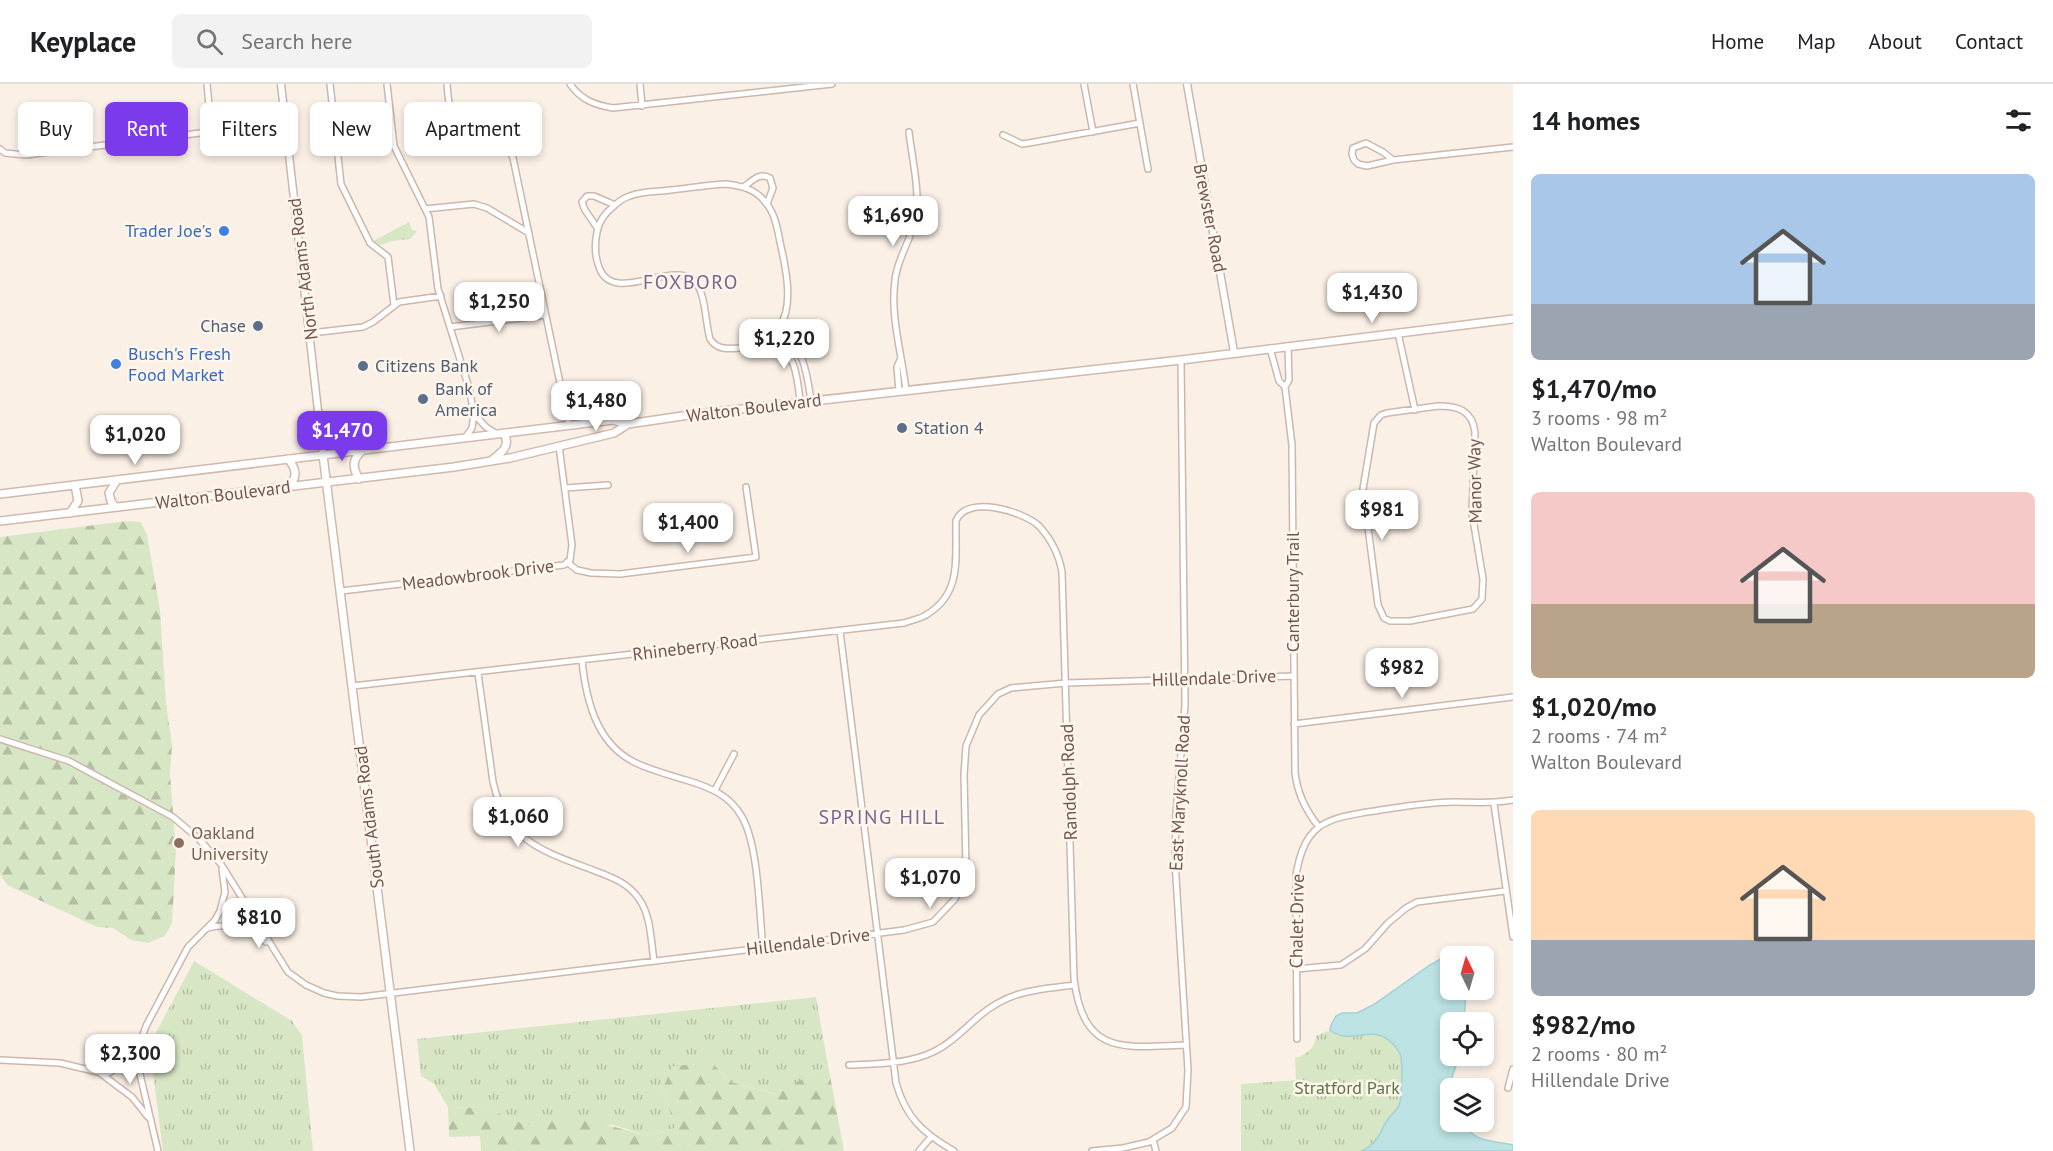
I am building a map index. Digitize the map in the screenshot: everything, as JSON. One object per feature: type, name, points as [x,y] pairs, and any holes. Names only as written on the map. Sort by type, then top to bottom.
[{"type":"main road","name":"Walton Boulevard","points":[[0,494],[614,420],[628,424],[1513,319]]},
{"type":"main road","points":[[580,424],[584,431],[580,441]]},
{"type":"main road","name":"Walton Boulevard","points":[[0,521],[327,483],[490,461],[614,433],[628,424]]},
{"type":"main road","points":[[490,461],[506,446],[507,441],[501,434]]},
{"type":"main road","points":[[359,479],[354,463],[363,450]]},
{"type":"main road","name":"South Adams Road","points":[[323,455],[411,1151]]},
{"type":"main road","points":[[287,487],[293,482],[296,474],[288,459]]},
{"type":"main road","points":[[115,507],[109,493],[117,480]]},
{"type":"main road","points":[[70,513],[78,501],[75,485]]},
{"type":"street","points":[[0,149],[5,153],[26,155],[208,132],[212,127],[207,84]]},
{"type":"street","name":"North Adams Road","points":[[281,84],[323,455]]},
{"type":"street","points":[[330,84],[332,102]]},
{"type":"street","points":[[387,84],[389,102]]},
{"type":"street","points":[[447,84],[450,106],[459,122],[477,134],[502,145],[512,154],[569,426]]},
{"type":"street","points":[[570,84],[581,97],[597,105],[613,108],[832,84]]},
{"type":"street","points":[[639,84],[642,106]]},
{"type":"street","points":[[1084,84],[1093,132]]},
{"type":"street","points":[[1133,84],[1148,169]]},
{"type":"street","name":"Brewster Road","points":[[1187,84],[1234,352]]},
{"type":"street","points":[[1003,135],[1022,144],[1140,123]]},
{"type":"street","points":[[392,130],[395,148],[431,225],[441,296],[468,382],[474,414],[472,428],[465,438]]},
{"type":"street","points":[[902,391],[903,367],[895,325],[895,279],[914,224],[918,204],[909,132]]},
{"type":"street","points":[[1393,160],[1366,143],[1353,148],[1354,160],[1358,164],[1367,166],[1393,160],[1513,147]]},
{"type":"street","points":[[337,156],[340,179],[345,193],[370,243],[388,257],[394,305]]},
{"type":"street","points":[[745,186],[758,176],[770,178],[773,188],[767,204]]},
{"type":"street","points":[[709,185],[745,186],[760,196],[775,219],[789,292],[784,320],[771,335],[747,347],[726,349],[713,344],[708,332],[701,290],[694,280],[676,276],[626,283],[608,282],[602,275],[596,258],[598,229],[607,212],[621,200],[638,194],[709,185]]},
{"type":"street","points":[[598,229],[582,202],[587,196],[594,196],[615,205]]},
{"type":"street","points":[[425,209],[474,204],[487,208],[529,233]]},
{"type":"street","points":[[311,333],[363,327],[404,300],[441,296]]},
{"type":"street","points":[[450,327],[546,315]]},
{"type":"street","points":[[779,325],[802,356],[808,373],[811,401]]},
{"type":"street","points":[[1398,333],[1415,410]]},
{"type":"street","points":[[771,335],[783,346],[796,368],[800,402]]},
{"type":"street","name":"Canterbury Trail","points":[[1288,346],[1289,380],[1285,387],[1292,445],[1296,783],[1311,817],[1319,827]]},
{"type":"street","name":"Canterbury Trail","points":[[1270,348],[1279,381],[1285,387]]},
{"type":"street","name":"East Maryknoll Road","points":[[1154,1140],[1172,1128],[1186,1107],[1188,1070],[1174,861],[1185,705],[1181,360]]},
{"type":"street","name":"Manor Way","points":[[1448,406],[1467,413],[1473,421],[1475,434],[1472,513],[1484,593],[1473,609],[1410,621],[1390,621],[1380,612],[1373,573],[1363,481],[1374,423],[1387,413],[1415,410],[1448,406]]},
{"type":"street","points":[[474,414],[486,427],[501,434]]},
{"type":"street","name":"Meadowbrook Drive","points":[[341,591],[554,567],[567,562],[570,560],[572,545],[559,446]]},
{"type":"street","points":[[565,488],[608,485]]},
{"type":"street","points":[[567,562],[577,570],[620,574],[756,557],[746,487]]},
{"type":"street","name":"Randolph Road","points":[[958,516],[965,510],[977,508],[1010,510],[1029,518],[1047,536],[1060,560],[1075,985],[1084,1017],[1095,1034],[1102,1040],[1121,1046],[1186,1045]]},
{"type":"street","name":"Rhineberry Road","points":[[353,686],[904,623],[926,616],[941,603],[956,575],[956,521],[958,516]]},
{"type":"street","points":[[840,631],[892,1062],[901,1099],[908,1113],[931,1137],[954,1151]]},
{"type":"street","points":[[582,661],[584,682],[594,719],[610,742],[633,762],[715,790],[727,798],[742,818],[751,840],[763,948]]},
{"type":"street","points":[[478,673],[492,782],[497,800],[507,818],[515,830],[546,853],[619,879],[633,891],[641,901],[647,919],[654,961]]},
{"type":"street","name":"Hillendale Drive","points":[[0,739],[69,761],[161,810],[193,834],[221,864],[283,966],[295,978],[324,993],[354,997],[904,930],[933,922],[955,899],[962,884],[966,868],[964,775],[966,746],[984,707],[998,694],[1011,688],[1066,682],[1293,676]]},
{"type":"street","points":[[1294,723],[1513,697]]},
{"type":"street","points":[[715,790],[734,754]]},
{"type":"street","points":[[1319,827],[1347,816],[1414,806],[1454,802],[1494,804],[1513,800]]},
{"type":"street","points":[[1494,804],[1513,937]]},
{"type":"street","name":"Chalet Drive","points":[[1297,1039],[1296,875],[1299,855],[1319,827]]},
{"type":"street","points":[[0,1060],[60,1063],[108,1073],[121,1066],[140,1041],[188,947],[218,915],[225,886],[221,864]]},
{"type":"street","points":[[1296,969],[1341,965],[1365,949],[1397,915],[1418,902],[1505,891]]},
{"type":"street","points":[[206,929],[226,925],[242,928],[258,936],[272,948]]},
{"type":"street","points":[[849,1065],[892,1062],[926,1055],[965,1030],[992,1007],[1017,993],[1075,985]]},
{"type":"street","points":[[140,1041],[138,1064],[158,1151]]},
{"type":"street","points":[[1508,1088],[1513,1069]]},
{"type":"street","points":[[98,1072],[138,1103],[153,1127]]},
{"type":"street","points":[[919,1151],[931,1137]]},
{"type":"street","points":[[1092,1151],[1123,1148],[1154,1140],[1156,1151]]},
{"type":"green space","points":[[409,222],[412,230],[417,231],[410,239],[381,245],[373,241]]},
{"type":"green space","points":[[127,521],[141,522],[147,535],[160,610],[166,703],[172,744],[170,774],[176,850],[172,923],[165,936],[148,943],[131,940],[113,928],[97,927],[7,885],[0,874],[0,537]]},
{"type":"green space","points":[[194,961],[292,1021],[302,1035],[313,1151],[163,1151],[150,1049],[152,1040]]},
{"type":"green space","points":[[816,997],[828,1065],[776,1094],[731,1082],[712,1063],[663,1088],[675,1128],[649,1136],[613,1125],[526,1125],[486,1108],[448,1107],[434,1084],[421,1076],[417,1039]]},
{"type":"green space","name":"Stratford Park","points":[[1330,1030],[1337,1036],[1381,1035],[1387,1038],[1401,1056],[1402,1093],[1399,1107],[1387,1121],[1378,1140],[1362,1151],[1241,1151],[1241,1084],[1296,1080],[1295,1058],[1309,1050],[1316,1036]]},
{"type":"green space","points":[[712,1063],[731,1082],[775,1094],[828,1065],[844,1151],[481,1151],[480,1136],[449,1137],[448,1107],[486,1108],[526,1125],[552,1117],[584,1119],[649,1136],[675,1128],[663,1088],[673,1066]]},
{"type":"water","points":[[1440,959],[1440,1000],[1465,1000],[1465,1012],[1440,1012],[1440,1066],[1456,1066],[1452,1078],[1440,1078],[1440,1132],[1471,1132],[1484,1140],[1513,1145],[1513,1151],[1362,1151],[1376,1140],[1399,1105],[1401,1058],[1395,1047],[1384,1037],[1372,1034],[1344,1036],[1330,1030],[1331,1025],[1336,1016],[1342,1013],[1357,1013],[1373,1005]]},
{"type":"place","name":"Trader Joe's","points":[[224,231]]},
{"type":"place","name":"Chase","points":[[258,326]]},
{"type":"place","name":"Busch's Fresh Food Market","points":[[116,364]]},
{"type":"place","name":"Citizens Bank","points":[[363,366]]},
{"type":"place","name":"Bank of America","points":[[423,399]]},
{"type":"place","name":"Station 4","points":[[902,428]]},
{"type":"place","name":"Oakland University","points":[[179,843]]},
{"type":"district","name":"FOXBORO","points":[[691,282]]},
{"type":"district","name":"SPRING HILL","points":[[882,817]]}]
